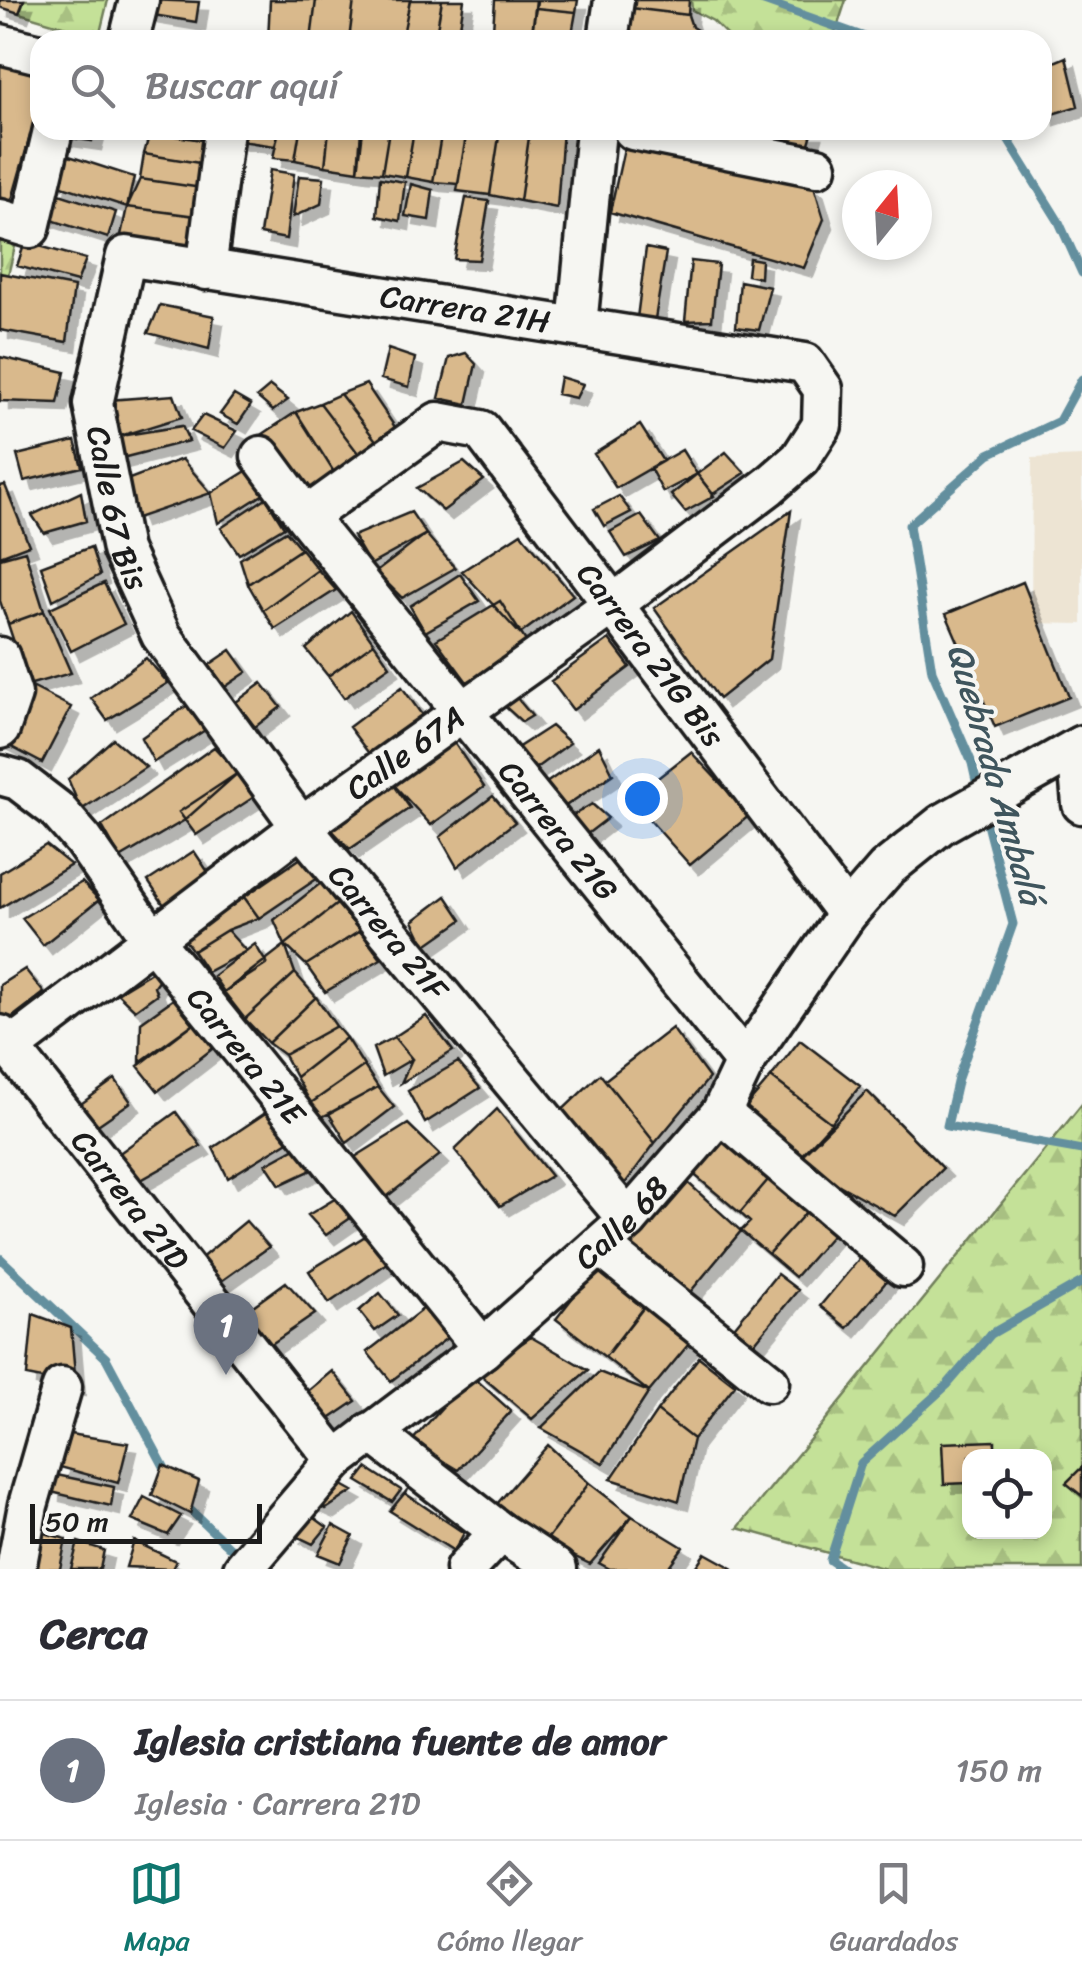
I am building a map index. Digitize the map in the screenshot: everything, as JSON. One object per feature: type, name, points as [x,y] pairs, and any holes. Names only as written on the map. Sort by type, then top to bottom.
[{"type":"street","points":[[131,30],[138,0]]},
{"type":"street","points":[[610,30],[614,0]]},
{"type":"street","points":[[0,44],[30,52]]},
{"type":"street","points":[[15,224],[49,140]]},
{"type":"street","points":[[206,270],[223,140]]},
{"type":"street","points":[[577,326],[595,140]]},
{"type":"street","points":[[681,140],[816,168]]},
{"type":"street","name":"Carrera 21H","points":[[126,256],[805,363],[823,389],[822,425],[800,459]]},
{"type":"street","name":"Calle 67 Bis","points":[[126,256],[93,404],[122,550],[161,635]]},
{"type":"street","name":"Carrera 21G Bis","points":[[306,517],[438,422],[481,430],[847,914]]},
{"type":"street","name":"Carrera 21G","points":[[261,456],[745,1062]]},
{"type":"street","name":"Calle 67A","points":[[6,1041],[152,940],[302,826],[615,603],[800,459]]},
{"type":"street","name":"Carrera 21F","points":[[161,635],[302,826],[628,1220]]},
{"type":"street","points":[[0,657],[12,694],[0,730]]},
{"type":"street","points":[[1080,746],[1082,804]]},
{"type":"street","name":"Calle 68","points":[[242,1569],[336,1460],[483,1349],[628,1220],[721,1113],[745,1062],[847,914],[886,869],[942,824],[1080,746]]},
{"type":"street","name":"Carrera 21E","points":[[0,775],[18,780],[56,809],[152,940],[483,1349]]},
{"type":"street","name":"Carrera 21D","points":[[6,1041],[336,1460]]},
{"type":"street","points":[[721,1113],[903,1267]]},
{"type":"street","points":[[600,1246],[770,1382]]},
{"type":"street","points":[[16,1569],[28,1505],[62,1387]]},
{"type":"street","points":[[371,1432],[500,1532],[558,1569]]},
{"type":"street","points":[[465,1569],[500,1532]]},
{"type":"shaded area","points":[[1082,456],[1082,624],[1031,623],[1032,458]]},
{"type":"green space","points":[[24,0],[108,0],[101,30],[76,30],[19,13]]},
{"type":"green space","points":[[691,0],[846,0],[836,30],[722,30],[692,10]]},
{"type":"green space","points":[[0,229],[18,234],[0,308]]},
{"type":"green space","points":[[1082,1104],[1082,1569],[886,1569],[738,1528]]},
{"type":"building","points":[[0,0],[24,0],[19,13],[0,7]]},
{"type":"building","points":[[149,0],[199,2],[196,22],[147,14]]},
{"type":"building","points":[[270,0],[316,0],[312,30],[268,30]]},
{"type":"building","points":[[316,0],[354,0],[350,30],[312,30]]},
{"type":"building","points":[[354,0],[410,0],[404,30],[350,30]]},
{"type":"building","points":[[410,0],[442,0],[437,30],[404,30]]},
{"type":"building","points":[[442,0],[464,0],[460,30],[437,30]]},
{"type":"building","points":[[495,0],[536,0],[532,30],[493,30]]},
{"type":"building","points":[[537,0],[578,0],[576,12],[536,8]]},
{"type":"building","points":[[624,0],[689,0],[688,15],[623,7]]},
{"type":"building","points":[[623,7],[688,15],[697,30],[622,30]]},
{"type":"building","points":[[536,8],[576,12],[573,30],[532,30]]},
{"type":"building","points":[[460,25],[485,30],[459,30]]},
{"type":"building","points":[[0,52],[30,60],[30,136],[9,210],[0,208]]},
{"type":"building","points":[[1066,57],[1078,106],[1052,114],[1052,63]]},
{"type":"building","points":[[148,140],[215,142],[212,165],[144,154]]},
{"type":"building","points":[[233,140],[276,140],[275,146]]},
{"type":"building","points":[[277,140],[298,140],[295,160],[273,158]]},
{"type":"building","points":[[298,140],[328,140],[325,166],[295,160]]},
{"type":"building","points":[[328,140],[360,140],[358,171],[325,166]]},
{"type":"building","points":[[362,140],[387,140],[382,173],[358,171]]},
{"type":"building","points":[[387,140],[412,140],[406,177],[382,173]]},
{"type":"building","points":[[412,140],[440,140],[433,182],[406,177]]},
{"type":"building","points":[[440,140],[465,140],[458,184],[433,182]]},
{"type":"building","points":[[465,140],[498,140],[490,195],[457,191]]},
{"type":"building","points":[[498,140],[529,140],[520,201],[490,195]]},
{"type":"building","points":[[529,140],[562,140],[557,208],[520,201]]},
{"type":"building","points":[[768,140],[810,140],[807,150]]},
{"type":"building","points":[[625,144],[786,175],[814,186],[824,219],[804,268],[610,212]]},
{"type":"building","points":[[144,154],[212,165],[209,189],[140,179]]},
{"type":"building","points":[[66,155],[134,177],[127,207],[56,184]]},
{"type":"building","points":[[270,170],[294,174],[286,239],[260,234]]},
{"type":"building","points":[[299,176],[324,178],[321,204],[293,217]]},
{"type":"building","points":[[380,178],[405,182],[400,221],[377,216]]},
{"type":"building","points":[[140,179],[209,189],[204,217],[127,207]]},
{"type":"building","points":[[411,184],[433,190],[429,220],[405,216]]},
{"type":"building","points":[[50,191],[116,212],[108,238],[39,216]]},
{"type":"building","points":[[466,198],[489,201],[479,260],[454,259]]},
{"type":"building","points":[[127,207],[204,217],[199,254],[120,240]]},
{"type":"building","points":[[25,242],[86,259],[77,282],[17,266]]},
{"type":"building","points":[[646,248],[666,252],[655,319],[637,318]]},
{"type":"building","points":[[749,258],[761,260],[760,278],[747,275]]},
{"type":"building","points":[[691,261],[718,264],[712,320],[685,321]]},
{"type":"building","points":[[0,273],[74,287],[67,342],[0,330]]},
{"type":"building","points":[[740,281],[770,287],[759,330],[736,327]]},
{"type":"building","points":[[160,305],[214,316],[209,349],[148,333]]},
{"type":"building","points":[[388,349],[415,358],[409,387],[381,379]]},
{"type":"building","points":[[466,353],[476,364],[467,404],[439,398],[449,358]]},
{"type":"building","points":[[0,357],[65,372],[58,403],[0,401]]},
{"type":"building","points":[[560,377],[583,384],[576,398],[557,394]]},
{"type":"building","points":[[366,384],[399,433],[381,447],[340,394]]},
{"type":"building","points":[[270,386],[288,400],[273,411],[257,397]]},
{"type":"building","points":[[340,394],[381,447],[361,457],[320,403]]},
{"type":"building","points":[[174,395],[182,417],[120,436],[109,400]]},
{"type":"building","points":[[234,395],[251,405],[238,424],[220,414]]},
{"type":"building","points":[[320,403],[361,457],[337,477],[296,412]]},
{"type":"building","points":[[296,412],[337,477],[311,498],[263,434]]},
{"type":"building","points":[[203,415],[237,431],[225,448],[191,431]]},
{"type":"building","points":[[640,425],[663,461],[616,488],[594,454]]},
{"type":"building","points":[[182,426],[189,441],[118,459],[120,436]]},
{"type":"building","points":[[75,441],[82,467],[24,481],[17,455]]},
{"type":"building","points":[[682,450],[697,474],[663,492],[650,468]]},
{"type":"building","points":[[726,452],[745,473],[713,494],[697,474]]},
{"type":"building","points":[[182,459],[211,493],[137,518],[124,481]]},
{"type":"building","points":[[464,462],[484,480],[443,511],[417,488]]},
{"type":"building","points":[[248,470],[267,492],[218,523],[211,493]]},
{"type":"building","points":[[697,474],[714,496],[685,512],[671,495]]},
{"type":"building","points":[[5,485],[29,545],[0,556],[0,486]]},
{"type":"building","points":[[81,492],[86,521],[44,533],[32,515]]},
{"type":"building","points":[[619,496],[631,512],[604,526],[594,509]]},
{"type":"building","points":[[266,498],[284,527],[239,554],[221,528]]},
{"type":"building","points":[[791,511],[769,659],[719,699],[654,608]]},
{"type":"building","points":[[411,512],[426,534],[370,565],[353,536]]},
{"type":"building","points":[[641,515],[660,541],[626,557],[610,532]]},
{"type":"building","points":[[286,531],[301,549],[248,584],[240,559]]},
{"type":"building","points":[[521,533],[573,595],[520,634],[462,571]]},
{"type":"building","points":[[426,534],[455,568],[402,598],[376,572]]},
{"type":"building","points":[[91,547],[100,575],[53,600],[41,566]]},
{"type":"building","points":[[301,549],[318,570],[263,610],[248,584]]},
{"type":"building","points":[[25,551],[44,611],[8,624],[0,601],[0,558]]},
{"type":"building","points":[[318,570],[336,590],[275,629],[263,610]]},
{"type":"building","points":[[460,574],[479,601],[425,632],[410,606]]},
{"type":"building","points":[[1023,582],[1069,697],[995,727],[946,614]]},
{"type":"building","points":[[104,583],[124,624],[71,651],[50,608]]},
{"type":"building","points":[[500,601],[531,649],[467,682],[436,640]]},
{"type":"building","points":[[44,611],[71,673],[28,685],[8,624]]},
{"type":"building","points":[[351,611],[374,643],[328,676],[306,649]]},
{"type":"building","points":[[609,639],[630,667],[573,710],[551,681]]},
{"type":"building","points":[[374,643],[390,666],[344,698],[328,676]]},
{"type":"building","points":[[231,650],[247,672],[225,687],[209,665]]},
{"type":"building","points":[[146,658],[168,683],[107,720],[91,698]]},
{"type":"building","points":[[262,683],[281,707],[255,727],[236,702]]},
{"type":"building","points":[[28,685],[71,707],[42,763],[0,741]]},
{"type":"building","points":[[402,687],[422,715],[370,755],[349,727]]},
{"type":"building","points":[[512,692],[532,716],[522,722],[500,702]]},
{"type":"building","points":[[189,704],[207,729],[154,762],[141,738]]},
{"type":"building","points":[[551,726],[570,743],[528,774],[514,750]]},
{"type":"building","points":[[113,739],[146,767],[81,810],[68,779]]},
{"type":"building","points":[[453,741],[484,787],[431,825],[394,785]]},
{"type":"building","points":[[599,746],[613,774],[558,811],[539,788]]},
{"type":"building","points":[[214,747],[238,773],[185,820],[120,858],[102,826]]},
{"type":"building","points":[[691,752],[750,815],[690,865],[631,799]]},
{"type":"building","points":[[238,773],[254,797],[196,835],[179,812]]},
{"type":"building","points":[[394,785],[410,808],[350,849],[332,830]]},
{"type":"building","points":[[493,796],[515,822],[457,867],[440,837]]},
{"type":"building","points":[[592,804],[608,818],[582,838],[567,819]]},
{"type":"building","points":[[46,845],[71,865],[0,908],[0,873]]},
{"type":"building","points":[[194,851],[212,878],[166,908],[148,881]]},
{"type":"building","points":[[301,858],[318,878],[259,918],[244,897]]},
{"type":"building","points":[[82,882],[99,900],[43,945],[22,918]]},
{"type":"building","points":[[321,883],[337,904],[285,945],[274,920]]},
{"type":"building","points":[[446,896],[462,920],[425,946],[413,921]]},
{"type":"building","points":[[244,897],[259,918],[227,930],[193,951],[184,939]]},
{"type":"building","points":[[337,904],[360,931],[306,965],[285,945]]},
{"type":"building","points":[[227,930],[246,951],[207,972],[193,951]]},
{"type":"building","points":[[360,931],[381,959],[325,992],[306,965]]},
{"type":"building","points":[[255,944],[267,964],[224,992],[213,976]]},
{"type":"building","points":[[285,945],[295,973],[245,1019],[224,992]]},
{"type":"building","points":[[25,969],[44,993],[6,1022],[0,1012],[0,985]]},
{"type":"building","points":[[153,971],[161,976],[154,986],[157,994],[135,1010],[117,993]]},
{"type":"building","points":[[295,973],[316,997],[268,1043],[245,1019]]},
{"type":"building","points":[[179,995],[197,1021],[140,1062],[141,1022]]},
{"type":"building","points":[[316,997],[336,1026],[284,1055],[268,1043]]},
{"type":"building","points":[[426,1016],[453,1051],[401,1083],[412,1059],[394,1037]]},
{"type":"building","points":[[197,1021],[216,1046],[158,1091],[138,1066]]},
{"type":"building","points":[[336,1026],[346,1038],[296,1077],[284,1055]]},
{"type":"building","points":[[672,1028],[709,1078],[655,1143],[605,1080]]},
{"type":"building","points":[[394,1037],[412,1059],[383,1076],[373,1048]]},
{"type":"building","points":[[346,1038],[364,1066],[311,1103],[296,1077]]},
{"type":"building","points":[[800,1040],[860,1086],[831,1123],[771,1077]]},
{"type":"building","points":[[458,1062],[480,1088],[425,1123],[408,1091]]},
{"type":"building","points":[[364,1066],[378,1087],[322,1117],[311,1103]]},
{"type":"building","points":[[600,1074],[655,1143],[621,1189],[554,1118]]},
{"type":"building","points":[[771,1077],[831,1123],[796,1161],[737,1117]]},
{"type":"building","points":[[115,1079],[131,1102],[92,1129],[78,1106]]},
{"type":"building","points":[[378,1087],[394,1107],[347,1143],[329,1114]]},
{"type":"building","points":[[867,1091],[943,1168],[895,1216],[796,1161]]},
{"type":"building","points":[[497,1109],[551,1176],[500,1206],[455,1150]]},
{"type":"building","points":[[176,1112],[201,1146],[132,1185],[114,1157]]},
{"type":"building","points":[[267,1112],[290,1140],[228,1178],[213,1148]]},
{"type":"building","points":[[408,1124],[440,1155],[384,1199],[355,1157]]},
{"type":"building","points":[[724,1134],[773,1174],[740,1213],[691,1172]]},
{"type":"building","points":[[299,1146],[314,1169],[280,1185],[266,1164]]},
{"type":"building","points":[[773,1174],[812,1206],[768,1254],[741,1231],[750,1222],[740,1213]]},
{"type":"building","points":[[685,1180],[741,1231],[686,1297],[620,1250]]},
{"type":"building","points":[[338,1197],[352,1217],[326,1235],[308,1215]]},
{"type":"building","points":[[812,1206],[838,1228],[795,1277],[768,1254]]},
{"type":"building","points":[[246,1221],[269,1247],[213,1287],[194,1264]]},
{"type":"building","points":[[367,1235],[389,1262],[329,1303],[309,1271]]},
{"type":"building","points":[[864,1253],[891,1276],[847,1328],[820,1306]]},
{"type":"building","points":[[602,1260],[651,1297],[605,1357],[556,1319]]},
{"type":"building","points":[[777,1274],[798,1290],[751,1347],[731,1331]]},
{"type":"building","points":[[286,1282],[315,1314],[267,1347],[242,1314]]},
{"type":"building","points":[[380,1293],[398,1315],[375,1331],[359,1311]]},
{"type":"building","points":[[648,1302],[693,1339],[649,1392],[605,1357]]},
{"type":"building","points":[[424,1308],[447,1338],[391,1381],[367,1352]]},
{"type":"building","points":[[33,1314],[71,1328],[76,1386],[27,1376]]},
{"type":"building","points":[[531,1337],[588,1370],[532,1419],[478,1373]]},
{"type":"building","points":[[699,1357],[735,1385],[693,1439],[657,1411]]},
{"type":"building","points":[[332,1371],[356,1401],[322,1424],[302,1396]]},
{"type":"building","points":[[599,1372],[649,1392],[603,1463],[541,1428]]},
{"type":"building","points":[[471,1375],[511,1411],[458,1470],[411,1442]]},
{"type":"building","points":[[657,1411],[693,1439],[679,1501],[611,1479]]},
{"type":"building","points":[[70,1434],[128,1443],[118,1483],[60,1467]]},
{"type":"building","points":[[995,1441],[995,1449],[962,1449],[962,1483],[944,1484],[942,1443]]},
{"type":"building","points":[[548,1445],[589,1483],[545,1542],[496,1505]]},
{"type":"building","points":[[163,1465],[199,1481],[190,1514],[152,1495]]},
{"type":"building","points":[[1082,1467],[1082,1496],[1066,1483]]},
{"type":"building","points":[[367,1468],[401,1490],[392,1502],[357,1481]]},
{"type":"building","points":[[52,1474],[114,1487],[111,1506],[51,1492]]},
{"type":"building","points":[[326,1476],[353,1491],[326,1509],[303,1499]]},
{"type":"building","points":[[589,1483],[632,1516],[590,1564],[545,1542]]},
{"type":"building","points":[[408,1489],[406,1494],[464,1533],[454,1551],[390,1511]]},
{"type":"building","points":[[144,1497],[181,1516],[168,1535],[132,1520]]},
{"type":"building","points":[[312,1516],[327,1527],[313,1544],[292,1534]]},
{"type":"building","points":[[632,1516],[683,1547],[667,1569],[610,1569],[599,1563]]},
{"type":"building","points":[[333,1525],[353,1536],[340,1563],[318,1554]]},
{"type":"building","points":[[34,1530],[66,1539],[60,1569],[24,1569]]},
{"type":"building","points":[[134,1541],[176,1561],[172,1569],[126,1567]]},
{"type":"building","points":[[78,1542],[104,1550],[100,1569],[71,1569]]},
{"type":"building","points":[[705,1553],[734,1569],[694,1569]]},
{"type":"waterway","name":"Quebrada Ambalá","points":[[761,0],[845,30]]},
{"type":"waterway","name":"Quebrada Ambalá","points":[[1008,140],[1059,222],[1082,273]]},
{"type":"waterway","name":"Quebrada Ambalá","points":[[979,794],[972,763],[932,671],[909,525],[989,454],[1059,421],[1082,379]]},
{"type":"waterway","name":"Quebrada Ambalá","points":[[983,809],[1013,924],[958,1078],[947,1126],[1082,1150]]},
{"type":"waterway","points":[[0,1258],[106,1358],[168,1474]]},
{"type":"waterway","name":"Quebrada Ambalá","points":[[843,1569],[830,1560],[861,1463],[947,1385],[991,1334],[1082,1282]]},
{"type":"waterway","points":[[185,1505],[242,1559]]},
{"type":"place","name":"Iglesia cristiana fuente de amor","points":[[226,1375]]}]
